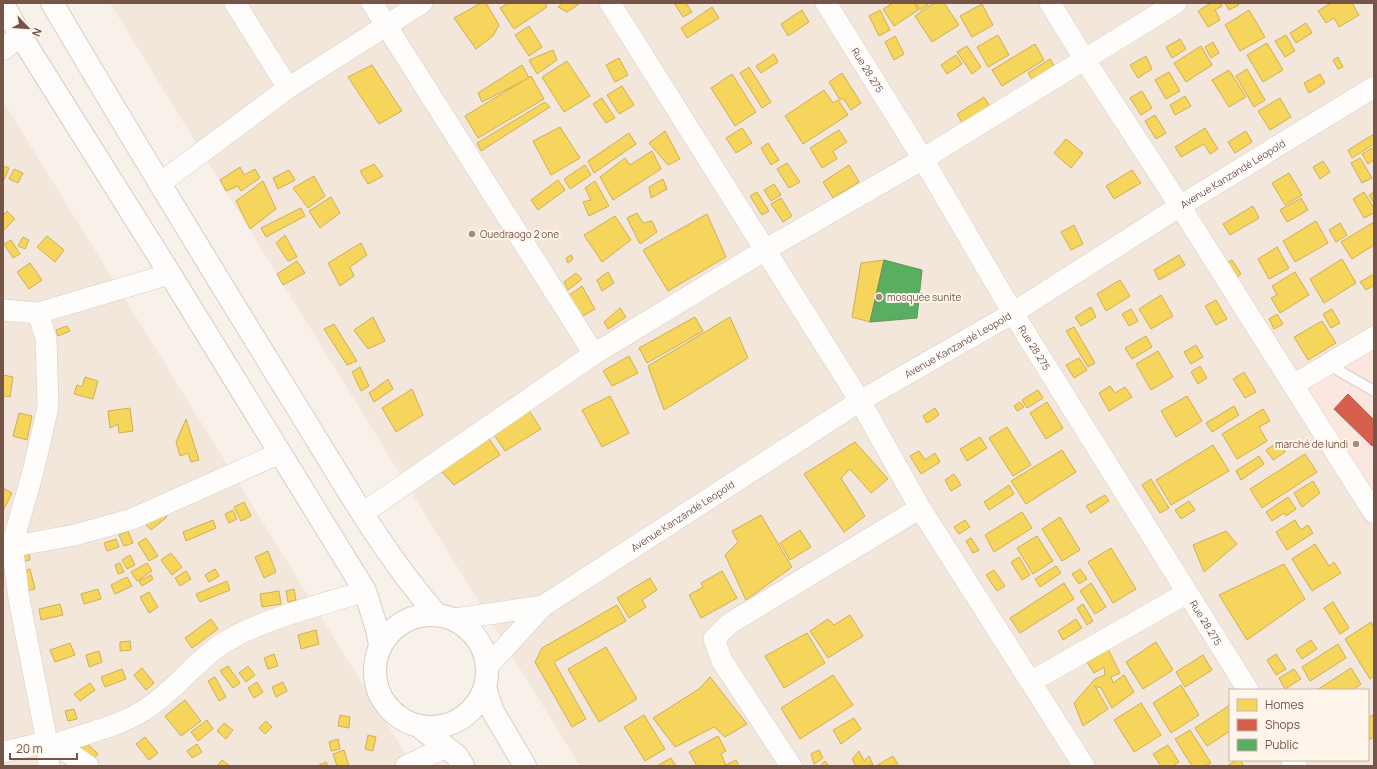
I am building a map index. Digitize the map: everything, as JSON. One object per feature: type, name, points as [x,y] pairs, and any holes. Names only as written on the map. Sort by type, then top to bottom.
[{"type":"main road","points":[[52,3],[159,184],[363,513],[416,591],[445,616],[471,631],[483,648],[492,710],[525,766]]},
{"type":"main road","points":[[3,4],[20,35],[170,274],[365,591],[377,629],[380,645]]},
{"type":"main road","points":[[445,616],[419,615],[403,621],[390,631],[380,645],[375,664],[375,683],[382,700],[394,714],[411,724],[420,727],[437,727],[453,723],[467,714],[478,702],[486,677]]},
{"type":"main road","points":[[420,727],[457,756],[463,766]]},
{"type":"street","points":[[235,3],[288,88]]},
{"type":"street","points":[[372,3],[594,354]]},
{"type":"street","points":[[159,184],[288,88],[385,25],[422,3]]},
{"type":"street","points":[[610,3],[860,401],[920,508],[1032,681],[1084,766]]},
{"type":"street","name":"Rue 28.275","points":[[826,3],[923,159],[1013,313],[1247,689]]},
{"type":"street","points":[[1050,3],[1374,513]]},
{"type":"street","points":[[363,513],[594,354],[765,250],[923,159],[1176,3]]},
{"type":"street","points":[[3,50],[20,35]]},
{"type":"street","name":"Avenue Kanzandé Leopold","points":[[543,606],[860,401],[1013,313],[1180,206],[1374,87]]},
{"type":"street","points":[[3,310],[38,313],[170,274]]},
{"type":"street","points":[[38,313],[46,338],[48,407],[33,472],[8,547],[51,743],[49,766]]},
{"type":"street","points":[[1293,385],[1374,337]]},
{"type":"street","points":[[8,547],[75,535],[132,519],[280,453]]},
{"type":"street","points":[[791,766],[722,661],[714,639],[729,624],[920,508]]},
{"type":"street","points":[[3,752],[51,743],[131,718],[149,707],[180,683],[201,660],[225,643],[253,628],[365,591]]},
{"type":"street","points":[[1032,681],[1187,593]]},
{"type":"street","points":[[445,616],[543,606]]},
{"type":"street","points":[[486,677],[543,606]]},
{"type":"street","points":[[51,743],[88,766]]},
{"type":"street","points":[[406,766],[446,747]]},
{"type":"lane","points":[[1329,365],[1374,391]]},
{"type":"shaded area","points":[[110,3],[1374,3],[1374,766],[580,766]]},
{"type":"shaded area","points":[[3,101],[413,766],[3,766]]},
{"type":"shaded area","name":"marché de lundi","points":[[1374,342],[1374,502],[1302,386]]},
{"type":"building: Homes","points":[[481,3],[486,3],[499,25],[493,36],[476,49],[454,18]]},
{"type":"building: Homes","points":[[509,3],[545,3],[547,7],[514,29],[500,8]]},
{"type":"building: Homes","points":[[563,3],[579,4],[567,12],[558,7]]},
{"type":"building: Homes","points":[[674,3],[686,3],[692,12],[683,17]]},
{"type":"building: Homes","points":[[893,3],[914,3],[918,10],[894,26],[883,9]]},
{"type":"building: Homes","points":[[915,3],[926,3],[928,5],[920,10]]},
{"type":"building: Homes","points":[[934,3],[944,3],[959,25],[932,42],[915,16]]},
{"type":"building: Homes","points":[[1211,3],[1220,3],[1222,6],[1215,10],[1220,20],[1208,27],[1198,11]]},
{"type":"building: Homes","points":[[1225,3],[1238,3],[1239,5],[1229,10]]},
{"type":"building: Homes","points":[[1331,3],[1352,3],[1359,15],[1339,27],[1334,18],[1326,23],[1318,11]]},
{"type":"building: Homes","points":[[982,4],[993,25],[972,37],[960,16]]},
{"type":"building: Homes","points":[[712,7],[719,18],[687,38],[681,28]]},
{"type":"building: Homes","points":[[802,10],[809,22],[788,36],[781,24]]},
{"type":"building: Homes","points":[[880,10],[890,30],[879,36],[869,16]]},
{"type":"building: Homes","points":[[1249,10],[1265,37],[1240,51],[1225,25]]},
{"type":"building: Homes","points":[[1306,23],[1312,33],[1296,43],[1290,33]]},
{"type":"building: Homes","points":[[529,26],[542,47],[529,56],[515,35]]},
{"type":"building: Homes","points":[[998,35],[1009,55],[988,67],[977,47]]},
{"type":"building: Homes","points":[[1286,35],[1295,51],[1285,57],[1275,41]]},
{"type":"building: Homes","points":[[895,36],[904,54],[894,60],[885,42]]},
{"type":"building: Homes","points":[[1180,39],[1186,49],[1172,58],[1166,47]]},
{"type":"building: Homes","points":[[1213,42],[1219,53],[1211,58],[1205,47]]},
{"type":"building: Homes","points":[[1267,43],[1283,70],[1263,82],[1247,55]]},
{"type":"building: Homes","points":[[1035,44],[1044,60],[1002,86],[992,70]]},
{"type":"building: Homes","points":[[967,46],[981,67],[972,74],[957,52]]},
{"type":"building: Homes","points":[[1201,46],[1212,65],[1186,82],[1174,63]]},
{"type":"building: Homes","points":[[553,50],[557,60],[537,74],[529,60]]},
{"type":"building: Homes","points":[[774,54],[778,62],[761,73],[756,66]]},
{"type":"building: Homes","points":[[956,55],[962,64],[947,74],[941,65]]},
{"type":"building: Homes","points":[[1146,56],[1152,69],[1138,78],[1130,65]]},
{"type":"building: Homes","points":[[1338,57],[1343,67],[1338,69],[1333,60]]},
{"type":"building: Homes","points":[[619,58],[628,75],[615,82],[606,65]]},
{"type":"building: Homes","points":[[1050,59],[1056,69],[1034,83],[1028,73]]},
{"type":"building: Homes","points":[[567,61],[590,96],[564,112],[542,77]]},
{"type":"building: Homes","points":[[372,65],[402,111],[379,124],[348,77]]},
{"type":"building: Homes","points":[[522,65],[529,78],[482,102],[478,93]]},
{"type":"building: Homes","points":[[749,67],[771,102],[762,108],[740,73]]},
{"type":"building: Homes","points":[[1247,69],[1265,100],[1254,107],[1236,76]]},
{"type":"building: Homes","points":[[1229,70],[1246,97],[1229,107],[1212,80]]},
{"type":"building: Homes","points":[[1169,72],[1180,91],[1166,99],[1155,80]]},
{"type":"building: Homes","points":[[842,73],[861,103],[851,110],[843,98],[840,100],[829,82]]},
{"type":"building: Homes","points":[[732,74],[756,112],[735,126],[711,88]]},
{"type":"building: Homes","points":[[1320,74],[1325,83],[1309,93],[1304,83]]},
{"type":"building: Homes","points":[[531,76],[544,99],[478,138],[465,116]]},
{"type":"building: Homes","points":[[622,86],[634,105],[619,114],[607,95]]},
{"type":"building: Homes","points":[[824,90],[833,103],[838,100],[848,115],[803,144],[785,116]]},
{"type":"building: Homes","points":[[1142,91],[1152,108],[1141,115],[1130,98]]},
{"type":"building: Homes","points":[[1185,96],[1191,106],[1175,115],[1170,105]]},
{"type":"building: Homes","points":[[984,97],[991,108],[964,126],[957,114]]},
{"type":"building: Homes","points":[[602,98],[615,118],[606,123],[593,104]]},
{"type":"building: Homes","points":[[1280,98],[1291,117],[1270,130],[1258,111]]},
{"type":"building: Homes","points":[[545,102],[550,107],[481,151],[477,143]]},
{"type":"building: Homes","points":[[1155,115],[1166,133],[1156,139],[1145,121]]},
{"type":"building: Homes","points":[[560,127],[580,158],[551,175],[533,141]]},
{"type":"building: Homes","points":[[742,128],[752,143],[736,153],[726,138]]},
{"type":"building: Homes","points":[[1205,128],[1218,149],[1210,154],[1204,144],[1181,157],[1175,147]]},
{"type":"building: Homes","points":[[839,130],[847,142],[833,151],[837,159],[822,168],[810,148]]},
{"type":"building: Homes","points":[[665,131],[680,159],[668,165],[649,143]]},
{"type":"building: Homes","points":[[1246,131],[1252,142],[1235,153],[1228,142]]},
{"type":"building: Homes","points":[[629,133],[636,144],[594,173],[588,161]]},
{"type":"building: Homes","points":[[1374,134],[1374,144],[1352,158],[1348,150]]},
{"type":"building: Homes","points":[[1066,139],[1083,153],[1071,168],[1054,153]]},
{"type":"building: Homes","points":[[768,143],[779,160],[771,165],[761,148]]},
{"type":"building: Homes","points":[[1374,147],[1374,160],[1368,164],[1362,154]]},
{"type":"building: Homes","points":[[652,151],[661,169],[613,200],[600,177],[625,158],[630,165]]},
{"type":"building: Homes","points":[[1360,158],[1372,178],[1362,183],[1351,163]]},
{"type":"building: Homes","points":[[1323,161],[1330,172],[1320,179],[1313,167]]},
{"type":"building: Homes","points":[[787,163],[800,182],[789,188],[777,169]]},
{"type":"building: Homes","points":[[374,164],[383,176],[368,184],[360,171]]},
{"type":"building: Homes","points":[[585,165],[591,175],[570,189],[564,179]]},
{"type":"building: Homes","points":[[849,165],[859,182],[833,198],[823,182]]},
{"type":"building: Homes","points":[[3,166],[9,168],[4,180],[3,179]]},
{"type":"building: Homes","points":[[240,167],[244,175],[255,169],[260,178],[241,191],[238,186],[226,191],[220,180]]},
{"type":"building: Homes","points":[[14,169],[23,173],[18,183],[9,179]]},
{"type":"building: Homes","points":[[289,170],[295,180],[278,189],[273,178]]},
{"type":"building: Homes","points":[[1132,170],[1141,183],[1114,199],[1106,186]]},
{"type":"building: Homes","points":[[1289,173],[1302,195],[1285,205],[1272,183]]},
{"type":"building: Homes","points":[[314,176],[325,196],[308,208],[293,188]]},
{"type":"building: Homes","points":[[663,179],[667,189],[651,198],[649,187]]},
{"type":"building: Homes","points":[[558,180],[565,190],[538,210],[531,200]]},
{"type":"building: Homes","points":[[263,181],[276,209],[250,229],[236,201]]},
{"type":"building: Homes","points":[[595,181],[609,206],[589,216],[583,202],[591,200],[585,188]]},
{"type":"building: Homes","points":[[774,184],[781,195],[771,201],[764,190]]},
{"type":"building: Homes","points":[[757,192],[769,211],[762,215],[750,196]]},
{"type":"building: Homes","points":[[1364,192],[1374,208],[1374,213],[1364,218],[1353,199]]},
{"type":"building: Homes","points":[[1374,192],[1374,203],[1369,195]]},
{"type":"building: Homes","points":[[331,197],[340,213],[320,228],[309,211]]},
{"type":"building: Homes","points":[[781,198],[792,216],[783,222],[771,204]]},
{"type":"building: Homes","points":[[1301,198],[1308,210],[1287,222],[1280,210]]},
{"type":"building: Homes","points":[[1253,206],[1259,218],[1230,235],[1223,224]]},
{"type":"building: Homes","points":[[301,208],[305,216],[266,237],[261,228]]},
{"type":"building: Homes","points":[[7,211],[15,219],[3,231],[3,216]]},
{"type":"building: Homes","points":[[637,213],[643,223],[652,221],[657,232],[640,244],[627,218]]},
{"type":"building: Homes","points":[[707,214],[726,257],[668,291],[643,250]]},
{"type":"building: Homes","points":[[615,216],[631,240],[602,262],[584,235]]},
{"type":"building: Homes","points":[[1316,221],[1328,243],[1295,262],[1283,241]]},
{"type":"building: Homes","points":[[1374,222],[1374,245],[1352,259],[1341,242]]},
{"type":"building: Homes","points":[[1340,223],[1347,235],[1336,242],[1329,230]]},
{"type":"building: Homes","points":[[1074,225],[1083,244],[1071,250],[1061,232]]},
{"type":"building: Homes","points":[[285,235],[297,257],[288,261],[276,243]]},
{"type":"building: Homes","points":[[47,236],[64,250],[55,262],[37,247]]},
{"type":"building: Homes","points":[[23,237],[29,240],[25,249],[18,246]]},
{"type":"building: Homes","points":[[11,240],[20,254],[13,258],[4,244]]},
{"type":"building: Homes","points":[[361,243],[367,255],[350,267],[354,276],[340,286],[328,263]]},
{"type":"building: Homes","points":[[1277,247],[1289,268],[1269,279],[1258,259]]},
{"type":"building: Homes","points":[[571,255],[573,259],[568,263],[566,258]]},
{"type":"building: Homes","points":[[1179,255],[1185,265],[1159,280],[1154,270]]},
{"type":"building: Homes","points":[[1342,259],[1356,283],[1324,303],[1310,279]]},
{"type":"building: Homes","points":[[884,260],[870,322],[852,317],[861,263]]},
{"type":"building: Homes","points":[[1232,260],[1241,274],[1234,279],[1225,264]]},
{"type":"building: Homes","points":[[297,261],[305,273],[283,285],[277,274]]},
{"type":"building: Homes","points":[[30,263],[42,280],[29,289],[17,272]]},
{"type":"building: Homes","points":[[608,272],[614,283],[602,291],[597,280]]},
{"type":"building: Homes","points":[[1295,272],[1309,295],[1280,313],[1271,298],[1277,295],[1272,286]]},
{"type":"building: Homes","points":[[576,273],[582,279],[568,290],[564,282]]},
{"type":"building: Homes","points":[[1374,274],[1374,285],[1366,290],[1360,282]]},
{"type":"building: Homes","points":[[1120,280],[1130,296],[1106,311],[1097,294]]},
{"type":"building: Homes","points":[[582,286],[595,309],[581,317],[568,296]]},
{"type":"building: Homes","points":[[1161,295],[1173,316],[1151,329],[1139,309]]},
{"type":"building: Homes","points":[[1216,300],[1227,319],[1216,325],[1205,306]]},
{"type":"building: Homes","points":[[1091,307],[1096,317],[1081,326],[1075,317]]},
{"type":"building: Homes","points":[[620,308],[626,317],[608,329],[604,322]]},
{"type":"building: Homes","points":[[1131,309],[1138,321],[1129,326],[1122,314]]},
{"type":"building: Homes","points":[[1332,309],[1340,323],[1331,328],[1323,314]]},
{"type":"building: Homes","points":[[1277,314],[1283,324],[1274,329],[1269,319]]},
{"type":"building: Homes","points":[[373,317],[385,341],[368,349],[354,330]]},
{"type":"building: Homes","points":[[695,317],[703,331],[647,363],[639,348]]},
{"type":"building: Homes","points":[[730,317],[748,358],[664,410],[648,366]]},
{"type":"building: Homes","points":[[1322,321],[1336,343],[1308,360],[1294,337]]},
{"type":"building: Homes","points":[[334,324],[357,361],[347,365],[324,329]]},
{"type":"building: Homes","points":[[67,326],[70,331],[58,336],[56,330]]},
{"type":"building: Homes","points":[[1074,327],[1095,363],[1088,367],[1066,331]]},
{"type":"building: Homes","points":[[1146,336],[1152,347],[1132,359],[1125,348]]},
{"type":"building: Homes","points":[[1196,345],[1203,357],[1191,364],[1184,352]]},
{"type":"building: Homes","points":[[1158,351],[1173,377],[1151,390],[1136,364]]},
{"type":"building: Homes","points":[[629,356],[638,373],[612,386],[603,371]]},
{"type":"building: Homes","points":[[1079,358],[1087,370],[1074,378],[1066,365]]},
{"type":"building: Homes","points":[[1200,366],[1207,378],[1198,384],[1191,372]]},
{"type":"building: Homes","points":[[360,367],[369,386],[361,391],[352,372]]},
{"type":"building: Homes","points":[[1244,372],[1256,392],[1245,398],[1233,379]]},
{"type":"building: Homes","points":[[3,375],[13,377],[10,397],[3,396]]},
{"type":"building: Homes","points":[[85,377],[98,381],[93,399],[74,394],[77,385],[82,387]]},
{"type":"building: Homes","points":[[388,379],[393,389],[374,402],[369,393]]},
{"type":"building: Homes","points":[[1110,386],[1115,393],[1125,387],[1132,397],[1109,411],[1099,393]]},
{"type":"building: Homes","points":[[412,389],[423,415],[396,432],[382,408]]},
{"type":"building: Homes","points":[[1038,390],[1043,398],[1027,408],[1022,400]]},
{"type":"building: Homes","points":[[610,396],[629,433],[602,447],[582,410]]},
{"type":"building: Homes","points":[[1187,396],[1202,421],[1176,437],[1161,411]]},
{"type":"building: Homes","points":[[1020,402],[1024,407],[1017,411],[1014,406]]},
{"type":"building: Homes","points":[[1047,402],[1063,428],[1046,439],[1030,413]]},
{"type":"building: Homes","points":[[1234,406],[1239,415],[1212,432],[1206,423]]},
{"type":"building: Homes","points":[[130,408],[133,431],[119,433],[118,424],[110,428],[108,411]]},
{"type":"building: Homes","points":[[935,408],[939,415],[927,423],[923,416]]},
{"type":"building: Homes","points":[[528,409],[541,429],[505,451],[493,433]]},
{"type":"building: Homes","points":[[1263,409],[1270,421],[1259,427],[1267,441],[1237,459],[1222,434]]},
{"type":"building: Homes","points":[[19,413],[32,416],[27,440],[13,436]]},
{"type":"building: Homes","points":[[186,419],[199,460],[191,462],[188,453],[180,456],[176,442]]},
{"type":"building: Homes","points":[[1007,427],[1031,465],[1013,476],[989,438]]},
{"type":"building: Homes","points":[[488,437],[500,455],[454,485],[439,469]]},
{"type":"building: Homes","points":[[980,437],[987,448],[967,461],[960,449]]},
{"type":"building: Homes","points":[[855,442],[888,479],[871,493],[850,469],[841,478],[865,516],[844,532],[804,474]]},
{"type":"building: Homes","points":[[1279,442],[1285,452],[1273,460],[1266,450]]},
{"type":"building: Homes","points":[[1213,445],[1229,471],[1171,505],[1156,480]]},
{"type":"building: Homes","points":[[1062,450],[1076,472],[1026,504],[1011,481]]},
{"type":"building: Homes","points":[[919,451],[925,460],[935,453],[940,462],[921,474],[910,456]]},
{"type":"building: Homes","points":[[1305,454],[1317,472],[1262,508],[1250,489]]},
{"type":"building: Homes","points":[[1259,456],[1264,464],[1241,480],[1236,471]]},
{"type":"building: Homes","points":[[954,474],[961,485],[951,491],[945,480]]},
{"type":"building: Homes","points":[[1151,479],[1169,508],[1160,513],[1142,485]]},
{"type":"building: Homes","points":[[1313,481],[1320,493],[1302,507],[1294,493]]},
{"type":"building: Homes","points":[[1009,485],[1014,494],[989,510],[984,502]]},
{"type":"building: Homes","points":[[3,488],[12,493],[3,511]]},
{"type":"building: Homes","points":[[1105,495],[1109,501],[1091,513],[1086,506]]},
{"type":"building: Homes","points":[[1288,497],[1296,509],[1286,516],[1284,513],[1272,521],[1266,512]]},
{"type":"building: Homes","points":[[1189,501],[1195,510],[1181,519],[1175,510]]},
{"type":"building: Homes","points":[[244,502],[251,516],[241,521],[234,507]]},
{"type":"building: Homes","points":[[233,510],[237,519],[229,523],[225,514]]},
{"type":"building: Homes","points":[[161,511],[167,517],[151,530],[146,525]]},
{"type":"building: Homes","points":[[1022,512],[1032,528],[994,552],[985,535]]},
{"type":"building: Homes","points":[[761,515],[792,567],[746,600],[725,555],[738,542],[732,531]]},
{"type":"building: Homes","points":[[1060,517],[1080,550],[1062,561],[1042,529]]},
{"type":"building: Homes","points":[[213,520],[216,528],[186,541],[183,532]]},
{"type":"building: Homes","points":[[965,520],[970,527],[959,534],[954,527]]},
{"type":"building: Homes","points":[[1295,520],[1301,530],[1308,525],[1313,533],[1287,550],[1276,532]]},
{"type":"building: Homes","points":[[800,530],[811,547],[790,560],[780,543]]},
{"type":"building: Homes","points":[[128,531],[133,543],[124,546],[119,535]]},
{"type":"building: Homes","points":[[1226,531],[1237,544],[1204,572],[1193,545]]},
{"type":"building: Homes","points":[[1037,536],[1053,561],[1033,574],[1017,548]]},
{"type":"building: Homes","points":[[146,538],[158,556],[149,561],[138,543]]},
{"type":"building: Homes","points":[[971,538],[979,550],[973,553],[966,541]]},
{"type":"building: Homes","points":[[116,539],[119,547],[107,551],[104,543]]},
{"type":"building: Homes","points":[[1315,544],[1329,566],[1334,562],[1341,573],[1312,591],[1292,559]]},
{"type":"building: Homes","points":[[1111,548],[1136,589],[1113,603],[1088,562]]},
{"type":"building: Homes","points":[[268,551],[276,572],[264,578],[255,557]]},
{"type":"building: Homes","points":[[171,553],[182,567],[172,575],[161,560]]},
{"type":"building: Homes","points":[[29,554],[30,560],[21,562],[20,555]]},
{"type":"building: Homes","points":[[130,555],[135,565],[127,569],[122,560]]},
{"type":"building: Homes","points":[[1019,557],[1030,575],[1022,580],[1011,562]]},
{"type":"building: Homes","points":[[120,563],[124,572],[118,574],[115,565]]},
{"type":"building: Homes","points":[[147,563],[152,571],[137,581],[131,572]]},
{"type":"building: Homes","points":[[1284,564],[1305,599],[1247,640],[1219,595]]},
{"type":"building: Homes","points":[[1056,566],[1061,573],[1040,587],[1035,579]]},
{"type":"building: Homes","points":[[30,569],[35,589],[26,591],[20,572]]},
{"type":"building: Homes","points":[[215,569],[219,576],[209,582],[205,575]]},
{"type":"building: Homes","points":[[1080,569],[1087,579],[1079,584],[1072,574]]},
{"type":"building: Homes","points":[[994,570],[1005,586],[997,591],[986,575]]},
{"type":"building: Homes","points":[[186,571],[191,579],[180,586],[175,578]]},
{"type":"building: Homes","points":[[722,571],[737,598],[701,618],[689,595],[703,587],[701,583]]},
{"type":"building: Homes","points":[[151,575],[153,579],[142,586],[139,581]]},
{"type":"building: Homes","points":[[127,577],[132,586],[115,594],[111,585]]},
{"type":"building: Homes","points":[[650,578],[657,590],[642,600],[646,607],[629,618],[617,598]]},
{"type":"building: Homes","points":[[227,581],[230,590],[200,602],[196,594]]},
{"type":"building: Homes","points":[[1064,583],[1074,599],[1020,633],[1010,618]]},
{"type":"building: Homes","points":[[1091,583],[1106,607],[1095,614],[1080,591]]},
{"type":"building: Homes","points":[[98,589],[101,599],[84,604],[81,594]]},
{"type":"building: Homes","points":[[294,589],[296,600],[288,602],[286,591]]},
{"type":"building: Homes","points":[[279,591],[281,604],[262,607],[260,594]]},
{"type":"building: Homes","points":[[149,592],[158,607],[149,613],[140,597]]},
{"type":"building: Homes","points":[[1333,602],[1349,628],[1340,634],[1324,608]]},
{"type":"building: Homes","points":[[60,604],[63,615],[41,620],[39,609]]},
{"type":"building: Homes","points":[[1083,604],[1093,621],[1087,625],[1077,608]]},
{"type":"building: Homes","points":[[617,605],[626,621],[554,662],[586,719],[572,727],[535,662],[542,648]]},
{"type":"building: Homes","points":[[850,615],[863,636],[828,658],[810,631],[828,619],[834,625]]},
{"type":"building: Homes","points":[[211,619],[218,629],[192,648],[185,638]]},
{"type":"building: Homes","points":[[1076,619],[1082,628],[1063,640],[1058,631]]},
{"type":"building: Homes","points":[[1371,622],[1374,627],[1374,676],[1370,679],[1345,639]]},
{"type":"building: Homes","points":[[316,630],[319,644],[301,649],[298,635]]},
{"type":"building: Homes","points":[[807,633],[825,663],[784,688],[765,656]]},
{"type":"building: Homes","points":[[1311,640],[1317,649],[1302,659],[1296,650]]},
{"type":"building: Homes","points":[[130,641],[131,650],[120,651],[120,642]]},
{"type":"building: Homes","points":[[1156,642],[1173,670],[1143,689],[1126,662]]},
{"type":"building: Homes","points":[[70,643],[75,655],[55,662],[50,650]]},
{"type":"building: Homes","points":[[1338,644],[1346,658],[1310,681],[1302,667]]},
{"type":"building: Homes","points":[[606,647],[637,699],[599,722],[568,669]]},
{"type":"building: Homes","points":[[1108,649],[1120,673],[1111,677],[1113,683],[1124,675],[1134,692],[1112,708],[1101,688],[1095,686],[1108,709],[1083,726],[1074,703],[1095,679],[1105,675],[1104,667],[1094,673],[1087,662]]},
{"type":"building: Homes","points":[[99,651],[102,662],[89,667],[86,655]]},
{"type":"building: Homes","points":[[274,654],[278,666],[268,669],[264,658]]},
{"type":"building: Homes","points":[[1276,654],[1286,669],[1276,675],[1267,660]]},
{"type":"building: Homes","points":[[1203,655],[1212,670],[1185,687],[1176,672]]},
{"type":"building: Homes","points":[[228,666],[240,683],[233,688],[220,671]]},
{"type":"building: Homes","points":[[248,666],[255,675],[246,682],[239,673]]},
{"type":"building: Homes","points":[[142,668],[154,683],[146,690],[134,675]]},
{"type":"building: Homes","points":[[1351,668],[1361,684],[1354,689],[1319,689]]},
{"type":"building: Homes","points":[[122,669],[126,679],[105,687],[101,677]]},
{"type":"building: Homes","points":[[1294,669],[1301,679],[1285,689],[1279,678]]},
{"type":"building: Homes","points":[[833,675],[853,705],[800,739],[781,708]]},
{"type":"building: Homes","points":[[215,677],[226,697],[219,701],[208,681]]},
{"type":"building: Homes","points":[[710,677],[747,724],[725,737],[714,727],[675,747],[653,718],[699,689]]},
{"type":"building: Homes","points":[[257,682],[263,692],[254,698],[248,688]]},
{"type":"building: Homes","points":[[283,682],[287,691],[276,697],[272,687]]},
{"type":"building: Homes","points":[[90,683],[95,690],[80,701],[74,694]]},
{"type":"building: Homes","points":[[1181,685],[1199,715],[1171,733],[1153,703]]},
{"type":"building: Homes","points":[[185,700],[201,721],[181,736],[165,716]]},
{"type":"building: Homes","points":[[1141,703],[1161,735],[1134,752],[1114,720]]},
{"type":"building: Homes","points":[[1229,706],[1229,732],[1207,746],[1195,728]]},
{"type":"building: Homes","points":[[74,709],[77,719],[68,721],[65,711]]},
{"type":"building: Homes","points":[[1374,714],[1374,737],[1369,740],[1369,717]]},
{"type":"building: Homes","points":[[340,715],[350,717],[349,728],[338,726]]},
{"type":"building: Homes","points":[[644,715],[665,749],[645,761],[624,727]]},
{"type":"building: Homes","points":[[854,718],[861,729],[841,744],[833,730]]},
{"type":"building: Homes","points":[[207,720],[213,729],[198,741],[191,732]]},
{"type":"building: Homes","points":[[266,721],[272,727],[265,734],[259,728]]},
{"type":"building: Homes","points":[[224,723],[233,730],[226,739],[217,731]]},
{"type":"building: Homes","points":[[1190,730],[1211,763],[1205,766],[1192,766],[1175,739]]},
{"type":"building: Homes","points":[[368,735],[376,737],[373,751],[365,749]]},
{"type":"building: Homes","points":[[718,736],[726,751],[721,754],[726,765],[736,760],[739,766],[697,766],[689,752]]},
{"type":"building: Homes","points":[[145,737],[158,753],[149,760],[136,744]]},
{"type":"building: Homes","points":[[82,739],[98,754],[89,764],[73,749]]},
{"type":"building: Homes","points":[[338,739],[340,749],[331,751],[329,742]]},
{"type":"building: Homes","points":[[197,744],[202,752],[192,758],[187,751]]},
{"type":"building: Homes","points":[[1168,745],[1179,762],[1173,766],[1161,766],[1153,754]]},
{"type":"building: Homes","points":[[344,750],[349,766],[337,766],[333,754]]},
{"type":"building: Homes","points":[[819,750],[823,758],[814,764],[811,754]]},
{"type":"building: Homes","points":[[859,751],[864,761],[869,756],[873,765],[856,766],[852,759]]},
{"type":"building: Homes","points":[[893,756],[899,766],[876,766]]},
{"type":"building: Homes","points":[[671,758],[676,766],[657,766]]},
{"type":"building: Homes","points":[[222,760],[230,766],[217,766]]},
{"type":"building: Homes","points":[[825,761],[829,766],[820,766]]},
{"type":"building: Homes","points":[[1235,761],[1241,761],[1244,766],[1227,766]]},
{"type":"building: Homes","points":[[326,762],[328,766],[317,766]]},
{"type":"building: Shops","points":[[1348,394],[1374,420],[1374,444],[1372,446],[1334,409]]},
{"type":"building: Public","points":[[884,260],[922,270],[917,318],[870,322]]},
{"type":"place","name":"Ouedraogo 2 one","points":[[472,234]]},
{"type":"place","name":"mosquée sunite","points":[[879,297]]},
{"type":"place","name":"marché de lundi","points":[[1356,444]]}]
